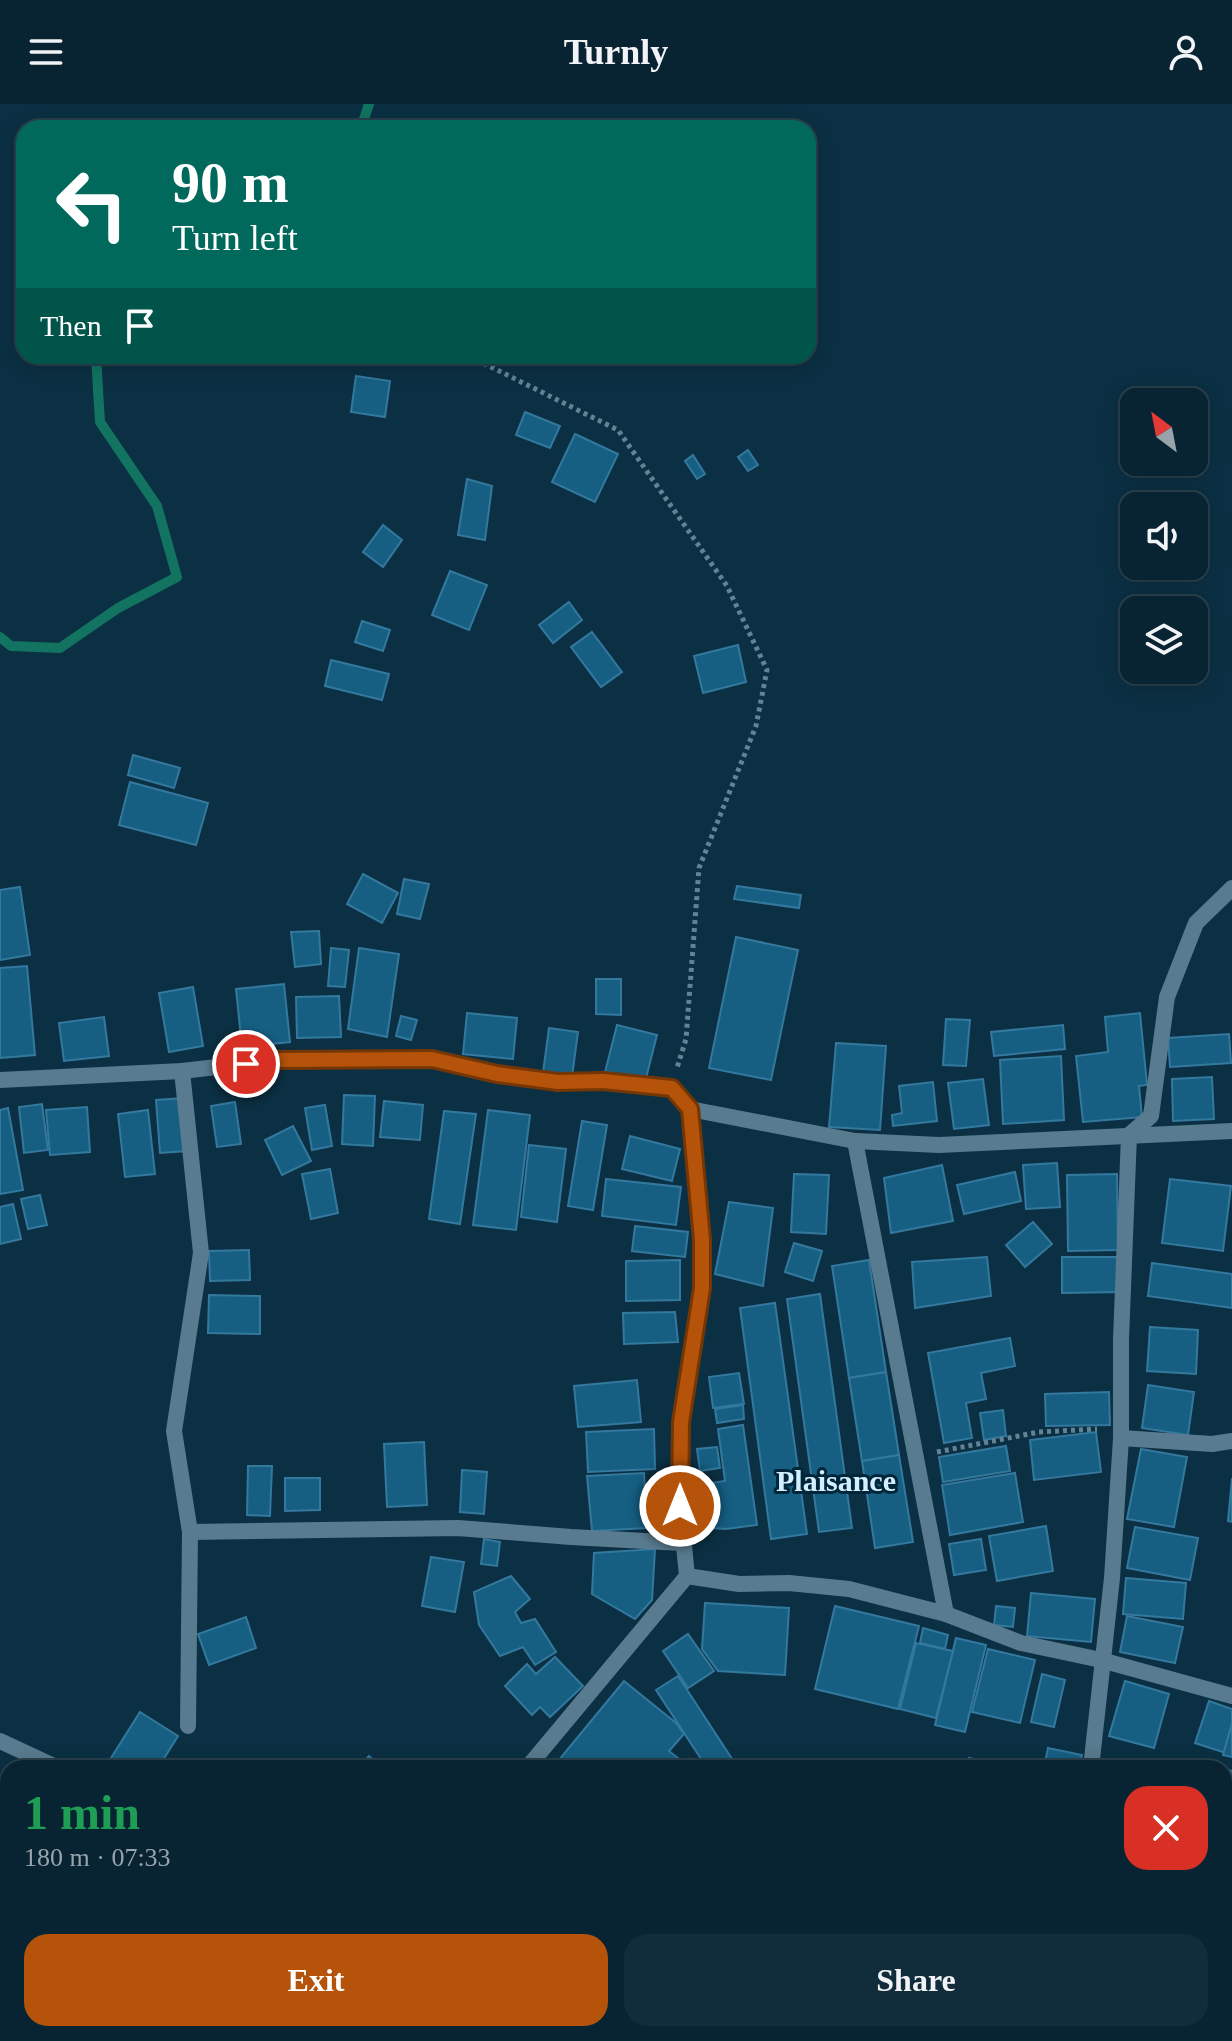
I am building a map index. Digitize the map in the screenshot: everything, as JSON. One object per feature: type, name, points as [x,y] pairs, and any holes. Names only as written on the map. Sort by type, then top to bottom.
[{"type":"street","points":[[1092,1760],[1112,1578],[1122,1433],[1121,1339],[1129,1135],[1151,1116],[1167,997],[1196,923],[1232,888]]},
{"type":"street","points":[[0,1080],[182,1071],[277,1060],[432,1059],[497,1074],[558,1082],[603,1081],[672,1088],[690,1109],[702,1240],[702,1288],[681,1422],[682,1543],[687,1576],[534,1760]]},
{"type":"street","points":[[182,1071],[201,1253],[174,1431],[190,1532],[188,1726]]},
{"type":"street","points":[[690,1109],[855,1141],[939,1145],[1232,1131]]},
{"type":"street","points":[[855,1141],[946,1614]]},
{"type":"street","points":[[1122,1433],[1212,1444],[1232,1441]]},
{"type":"street","points":[[190,1532],[458,1528],[682,1543]]},
{"type":"street","points":[[687,1576],[739,1584],[789,1583],[849,1589],[946,1614],[1021,1643],[1101,1660],[1232,1696]]},
{"type":"street","points":[[0,1741],[41,1760]]},
{"type":"path","points":[[485,364],[618,430],[727,586],[767,670],[756,726],[699,868],[686,1039],[672,1088]]},
{"type":"path","points":[[916,1456],[1039,1432],[1122,1433]]},
{"type":"building","points":[[356,376],[390,381],[385,417],[351,412]]},
{"type":"building","points":[[525,412],[560,426],[550,448],[516,435]]},
{"type":"building","points":[[575,434],[618,454],[595,502],[552,482]]},
{"type":"building","points":[[748,450],[758,465],[748,471],[738,457]]},
{"type":"building","points":[[693,455],[705,474],[697,479],[685,461]]},
{"type":"building","points":[[467,479],[492,486],[485,540],[458,535]]},
{"type":"building","points":[[383,525],[402,540],[383,567],[363,552]]},
{"type":"building","points":[[450,571],[487,585],[469,630],[432,615]]},
{"type":"building","points":[[569,602],[582,620],[553,643],[539,625]]},
{"type":"building","points":[[362,621],[390,630],[383,651],[355,642]]},
{"type":"building","points":[[592,632],[622,672],[601,687],[571,647]]},
{"type":"building","points":[[738,645],[746,682],[703,693],[694,656]]},
{"type":"building","points":[[331,660],[389,674],[382,700],[325,686]]},
{"type":"building","points":[[133,755],[180,768],[174,788],[128,775]]},
{"type":"building","points":[[130,782],[208,803],[196,845],[119,825]]},
{"type":"building","points":[[363,874],[398,893],[382,923],[347,904]]},
{"type":"building","points":[[404,879],[429,884],[420,919],[397,914]]},
{"type":"building","points":[[737,886],[801,895],[799,908],[734,899]]},
{"type":"building","points":[[20,887],[30,955],[0,960],[0,890]]},
{"type":"building","points":[[319,931],[321,964],[295,967],[291,932]]},
{"type":"building","points":[[736,937],[798,950],[771,1080],[709,1068]]},
{"type":"building","points":[[331,948],[349,950],[345,987],[328,986]]},
{"type":"building","points":[[359,948],[399,954],[387,1037],[348,1029]]},
{"type":"building","points":[[27,966],[35,1055],[0,1058],[0,968]]},
{"type":"building","points":[[596,979],[621,979],[621,1015],[596,1014]]},
{"type":"building","points":[[284,984],[290,1042],[242,1047],[236,989]]},
{"type":"building","points":[[193,987],[203,1046],[169,1052],[159,993]]},
{"type":"building","points":[[339,996],[341,1037],[297,1038],[296,997]]},
{"type":"building","points":[[467,1013],[517,1018],[513,1059],[463,1054]]},
{"type":"building","points":[[1140,1013],[1147,1085],[1139,1086],[1142,1117],[1083,1122],[1076,1056],[1108,1052],[1105,1017]]},
{"type":"building","points":[[401,1016],[417,1020],[411,1040],[396,1036]]},
{"type":"building","points":[[104,1017],[109,1056],[64,1061],[59,1023]]},
{"type":"building","points":[[946,1019],[970,1020],[966,1066],[943,1065]]},
{"type":"building","points":[[617,1025],[657,1035],[644,1086],[604,1076]]},
{"type":"building","points":[[1063,1025],[1065,1049],[994,1056],[991,1032]]},
{"type":"building","points":[[549,1028],[578,1032],[572,1077],[543,1073]]},
{"type":"building","points":[[1229,1034],[1231,1063],[1170,1067],[1168,1038]]},
{"type":"building","points":[[836,1043],[886,1046],[880,1130],[829,1127]]},
{"type":"building","points":[[1061,1056],[1064,1120],[1003,1124],[1000,1060]]},
{"type":"building","points":[[1212,1077],[1214,1119],[1173,1121],[1172,1079]]},
{"type":"building","points":[[983,1079],[989,1125],[954,1129],[948,1083]]},
{"type":"building","points":[[933,1082],[937,1121],[893,1126],[892,1115],[902,1113],[899,1086]]},
{"type":"building","points":[[344,1095],[375,1096],[373,1146],[342,1144]]},
{"type":"building","points":[[184,1098],[188,1151],[160,1153],[156,1100]]},
{"type":"building","points":[[384,1101],[423,1105],[420,1140],[380,1137]]},
{"type":"building","points":[[235,1102],[241,1144],[217,1147],[211,1106]]},
{"type":"building","points":[[42,1104],[48,1150],[24,1153],[19,1107]]},
{"type":"building","points":[[325,1105],[332,1146],[312,1150],[305,1108]]},
{"type":"building","points":[[87,1107],[90,1152],[50,1155],[46,1110]]},
{"type":"building","points":[[8,1108],[23,1190],[0,1194],[0,1110]]},
{"type":"building","points":[[148,1110],[155,1174],[125,1177],[118,1114]]},
{"type":"building","points":[[488,1110],[530,1115],[516,1230],[473,1225]]},
{"type":"building","points":[[444,1111],[476,1114],[460,1224],[429,1219]]},
{"type":"building","points":[[582,1121],[607,1125],[593,1210],[568,1206]]},
{"type":"building","points":[[293,1126],[311,1161],[282,1175],[265,1140]]},
{"type":"building","points":[[630,1136],[680,1149],[672,1181],[622,1169]]},
{"type":"building","points":[[529,1145],[566,1149],[557,1222],[521,1217]]},
{"type":"building","points":[[1057,1163],[1060,1207],[1026,1209],[1023,1165]]},
{"type":"building","points":[[942,1165],[953,1221],[891,1233],[884,1178]]},
{"type":"building","points":[[330,1169],[338,1213],[311,1219],[302,1174]]},
{"type":"building","points":[[1015,1172],[1021,1201],[964,1214],[957,1185]]},
{"type":"building","points":[[794,1174],[829,1175],[826,1234],[791,1232]]},
{"type":"building","points":[[1117,1174],[1118,1250],[1068,1251],[1067,1175]]},
{"type":"building","points":[[606,1179],[681,1187],[676,1225],[602,1216]]},
{"type":"building","points":[[1170,1179],[1231,1186],[1223,1251],[1162,1243]]},
{"type":"building","points":[[40,1195],[47,1225],[28,1229],[21,1199]]},
{"type":"building","points":[[729,1202],[773,1208],[763,1286],[715,1274]]},
{"type":"building","points":[[13,1204],[21,1239],[0,1244],[0,1207]]},
{"type":"building","points":[[1033,1222],[1052,1244],[1025,1267],[1006,1245]]},
{"type":"building","points":[[635,1226],[688,1232],[685,1257],[632,1251]]},
{"type":"building","points":[[794,1243],[822,1251],[813,1281],[785,1272]]},
{"type":"building","points":[[249,1250],[250,1280],[210,1281],[209,1251]]},
{"type":"building","points":[[987,1257],[991,1296],[915,1308],[912,1262]]},
{"type":"building","points":[[1062,1257],[1120,1257],[1121,1292],[1062,1293]]},
{"type":"building","points":[[680,1260],[680,1300],[626,1301],[626,1261]]},
{"type":"building","points":[[869,1260],[886,1372],[849,1378],[832,1266]]},
{"type":"building","points":[[1152,1263],[1232,1274],[1232,1308],[1148,1296]]},
{"type":"building","points":[[820,1294],[852,1528],[819,1532],[787,1299]]},
{"type":"building","points":[[209,1295],[260,1296],[260,1334],[208,1333]]},
{"type":"building","points":[[775,1303],[807,1534],[771,1539],[740,1308]]},
{"type":"building","points":[[675,1312],[678,1342],[624,1344],[623,1313]]},
{"type":"building","points":[[1150,1327],[1198,1330],[1196,1374],[1147,1371]]},
{"type":"building","points":[[1010,1338],[1015,1366],[981,1373],[986,1399],[966,1403],[972,1438],[944,1443],[928,1353]]},
{"type":"building","points":[[886,1372],[899,1455],[862,1461],[849,1378]]},
{"type":"building","points":[[739,1373],[744,1404],[713,1408],[709,1377]]},
{"type":"building","points":[[637,1380],[641,1422],[578,1427],[574,1386]]},
{"type":"building","points":[[1148,1385],[1194,1392],[1188,1435],[1142,1428]]},
{"type":"building","points":[[1109,1392],[1110,1425],[1046,1426],[1045,1394]]},
{"type":"building","points":[[743,1405],[744,1419],[717,1423],[715,1409]]},
{"type":"building","points":[[1003,1410],[1006,1436],[984,1440],[980,1413]]},
{"type":"building","points":[[743,1425],[757,1525],[726,1529],[696,1527],[690,1486],[725,1481],[718,1429]]},
{"type":"building","points":[[654,1429],[655,1469],[588,1472],[586,1432]]},
{"type":"building","points":[[1096,1432],[1101,1472],[1034,1480],[1030,1440]]},
{"type":"building","points":[[424,1442],[427,1505],[387,1507],[384,1444]]},
{"type":"building","points":[[1006,1446],[1010,1471],[943,1482],[939,1457]]},
{"type":"building","points":[[717,1447],[720,1468],[700,1471],[697,1449]]},
{"type":"building","points":[[1141,1449],[1187,1457],[1174,1527],[1127,1519]]},
{"type":"building","points":[[899,1455],[913,1542],[875,1548],[862,1461]]},
{"type":"building","points":[[248,1466],[272,1466],[270,1516],[247,1515]]},
{"type":"building","points":[[462,1470],[487,1472],[484,1514],[460,1512]]},
{"type":"building","points":[[644,1473],[647,1528],[592,1531],[587,1476]]},
{"type":"building","points":[[1015,1473],[1023,1522],[950,1535],[942,1485]]},
{"type":"building","points":[[285,1478],[320,1478],[320,1510],[285,1511]]},
{"type":"building","points":[[1232,1478],[1232,1522],[1228,1521]]},
{"type":"building","points":[[1046,1526],[1053,1571],[997,1581],[989,1536]]},
{"type":"building","points":[[1135,1527],[1198,1538],[1190,1580],[1127,1568]]},
{"type":"building","points":[[484,1539],[500,1542],[497,1566],[481,1564]]},
{"type":"building","points":[[981,1539],[986,1570],[954,1575],[949,1544]]},
{"type":"building","points":[[655,1549],[652,1600],[635,1619],[592,1594],[594,1553]]},
{"type":"building","points":[[431,1557],[464,1562],[455,1612],[422,1606]]},
{"type":"building","points":[[511,1576],[530,1599],[515,1612],[521,1623],[535,1619],[556,1652],[535,1665],[523,1647],[500,1656],[479,1625],[474,1592]]},
{"type":"building","points":[[1126,1578],[1186,1583],[1183,1619],[1123,1614]]},
{"type":"building","points":[[1031,1593],[1095,1599],[1091,1642],[1027,1636]]},
{"type":"building","points":[[705,1603],[789,1608],[785,1675],[718,1671],[702,1649]]},
{"type":"building","points":[[835,1606],[919,1626],[898,1709],[815,1689]]},
{"type":"building","points":[[996,1606],[1015,1608],[1013,1627],[994,1625]]},
{"type":"building","points":[[1127,1616],[1183,1627],[1175,1663],[1120,1652]]},
{"type":"building","points":[[246,1617],[256,1648],[209,1665],[198,1634]]},
{"type":"building","points":[[923,1628],[948,1635],[945,1649],[920,1643]]},
{"type":"building","points":[[688,1634],[714,1671],[688,1688],[663,1651]]},
{"type":"building","points":[[956,1638],[986,1645],[965,1732],[935,1725]]},
{"type":"building","points":[[916,1643],[953,1651],[936,1718],[900,1709]]},
{"type":"building","points":[[988,1649],[1035,1660],[1020,1723],[972,1712]]},
{"type":"building","points":[[555,1657],[583,1686],[550,1717],[540,1707],[532,1715],[505,1686],[527,1664],[536,1674]]},
{"type":"building","points":[[1042,1674],[1065,1680],[1054,1727],[1031,1722]]},
{"type":"building","points":[[678,1676],[733,1760],[702,1760],[656,1690]]},
{"type":"building","points":[[624,1681],[676,1723],[684,1734],[669,1751],[680,1760],[559,1760]]},
{"type":"building","points":[[1125,1681],[1169,1694],[1154,1748],[1109,1736]]},
{"type":"building","points":[[1209,1701],[1232,1709],[1232,1755],[1195,1743]]},
{"type":"building","points":[[140,1712],[178,1736],[163,1760],[110,1760]]},
{"type":"building","points":[[1232,1723],[1232,1757],[1223,1755]]},
{"type":"building","points":[[1048,1748],[1082,1755],[1081,1760],[1046,1760]]},
{"type":"waterway","points":[[364,120],[369,104]]},
{"type":"waterway","points":[[0,637],[11,646],[60,648],[118,608],[177,577],[157,506],[100,422],[96,364]]},
{"type":"district","name":"Plaisance","points":[[836,1480]]},
{"type":"route","points":[[246,1064],[277,1060],[432,1059],[497,1074],[558,1082],[603,1081],[672,1088],[690,1109],[702,1240],[702,1288],[681,1422],[680,1506]]}]
